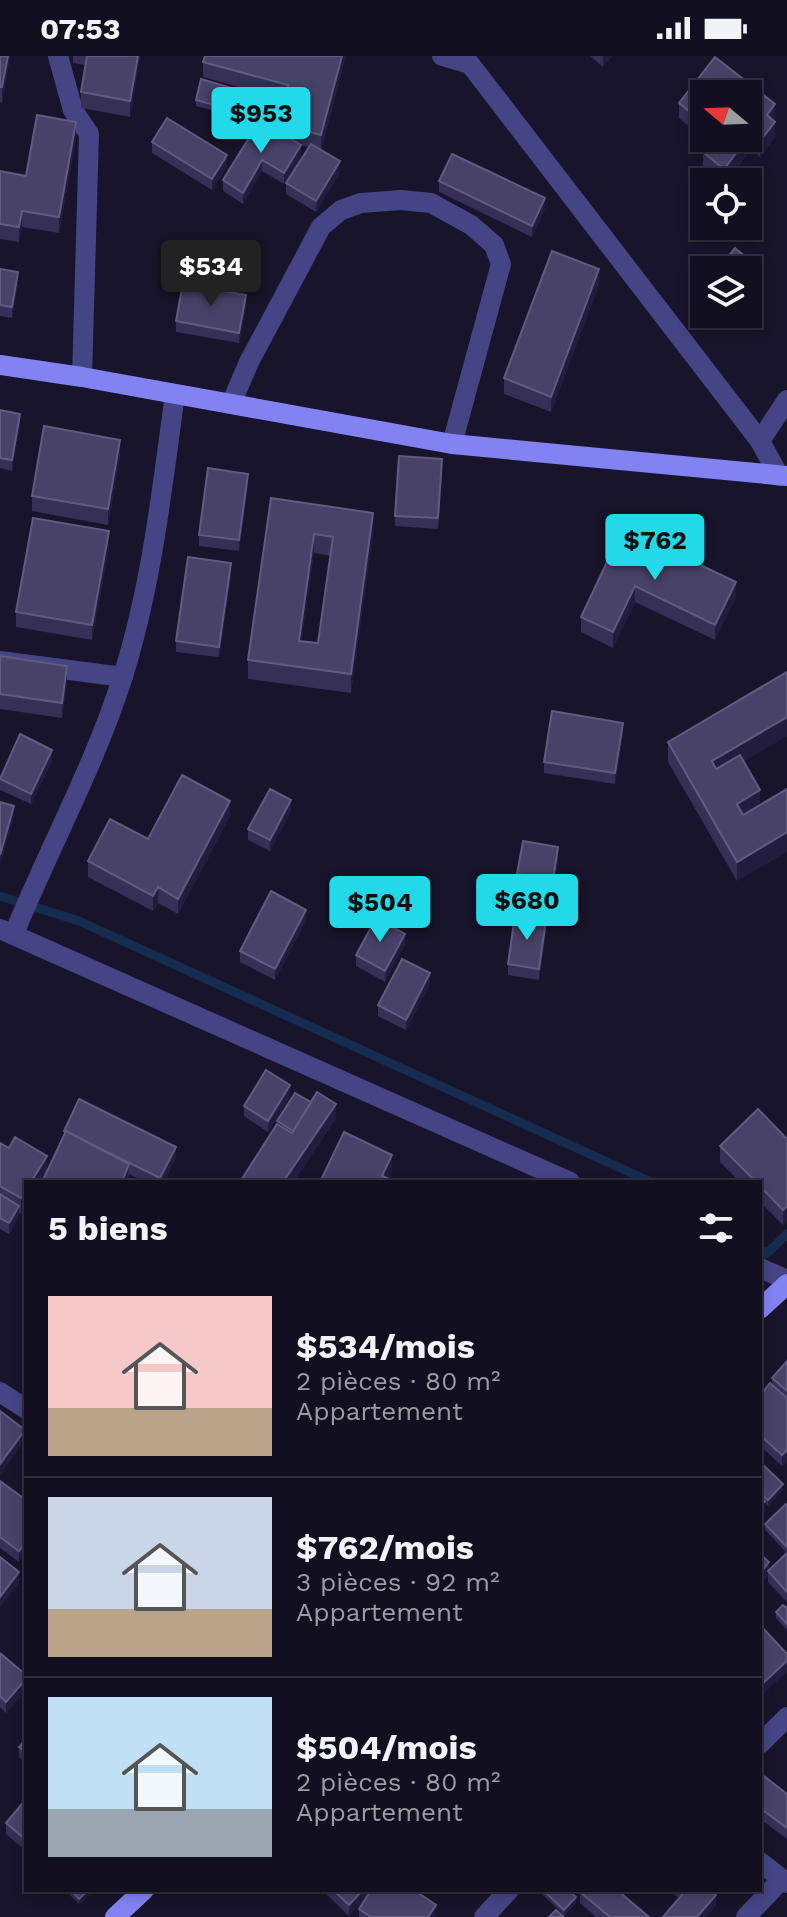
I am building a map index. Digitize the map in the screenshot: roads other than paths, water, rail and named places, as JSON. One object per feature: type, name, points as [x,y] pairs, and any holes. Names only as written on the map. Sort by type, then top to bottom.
[{"type":"street","points":[[58,56],[73,110],[89,134],[82,377]]},
{"type":"street","points":[[442,56],[470,64],[760,441],[784,480]]},
{"type":"street","points":[[231,404],[249,362],[321,227],[341,210],[361,203],[401,200],[431,203],[471,225],[494,245],[501,264],[452,444]]},
{"type":"street","points":[[0,365],[452,444],[784,480]]},
{"type":"street","points":[[175,394],[145,597],[123,677],[94,751],[27,901],[7,932],[565,1180]]},
{"type":"street","points":[[760,441],[787,400]]},
{"type":"street","points":[[0,661],[123,677]]},
{"type":"street","points":[[762,1269],[787,1282],[762,1307]]},
{"type":"street","points":[[0,1392],[24,1408]]},
{"type":"street","points":[[762,1742],[787,1717]]},
{"type":"street","points":[[746,1917],[784,1881],[762,1864]]},
{"type":"street","points":[[115,1917],[142,1892]]},
{"type":"street","points":[[484,1917],[507,1892]]},
{"type":"waterway","points":[[0,896],[79,921],[647,1180]]},
{"type":"waterway","points":[[762,1251],[766,1254],[787,1234]]}]
